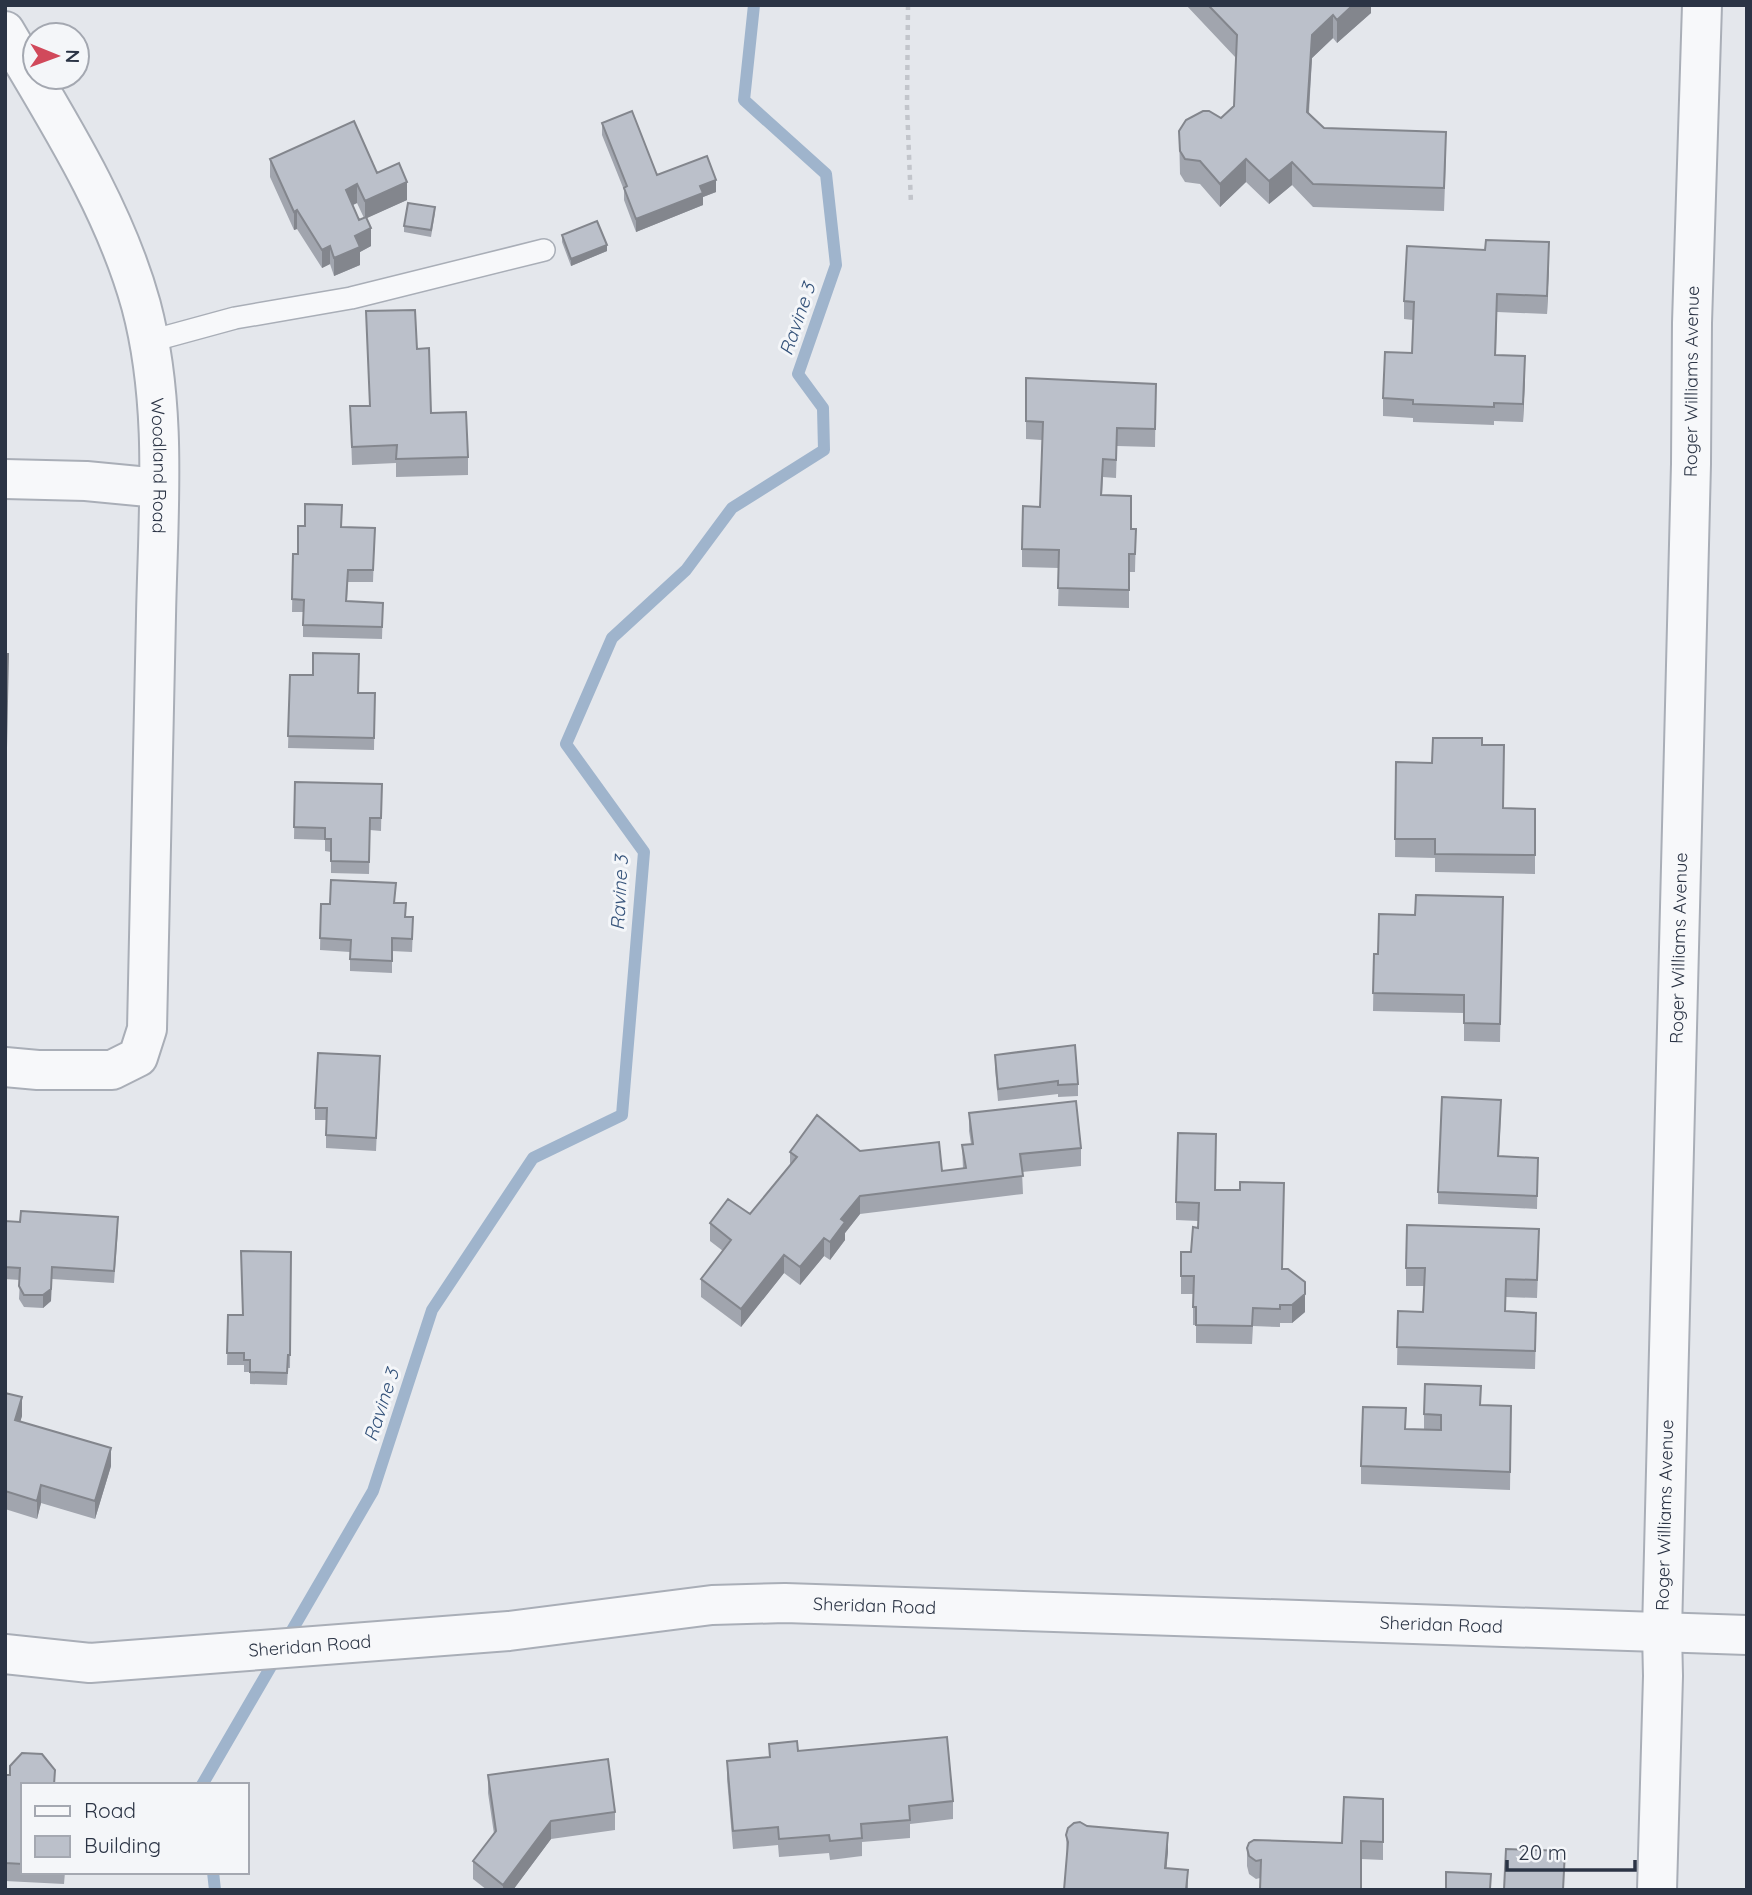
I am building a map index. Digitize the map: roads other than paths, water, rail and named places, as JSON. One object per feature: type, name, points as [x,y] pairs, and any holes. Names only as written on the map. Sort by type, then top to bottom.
[{"type":"street","name":"Roger Williams Avenue","points":[[1657,1890],[1689,568],[1692,323],[1702,5]]},
{"type":"street","name":"Woodland Road","points":[[5,31],[57,121],[111,224],[141,306],[158,398],[159,488],[147,1028],[138,1057],[112,1070],[5,1067]]},
{"type":"street","points":[[5,479],[86,481],[159,488]]},
{"type":"street","name":"Sheridan Road","points":[[5,1654],[90,1663],[509,1631],[712,1605],[785,1603],[1747,1635]]},
{"type":"lane","points":[[147,341],[235,318],[351,298],[544,250]]},
{"type":"waterway","name":"Ravine 3","points":[[203,1783],[373,1491],[432,1310],[533,1158],[622,1115],[644,852],[566,744],[612,638],[686,570],[732,508],[824,450],[823,408],[798,374],[836,265],[826,174],[744,100],[754,5]]},
{"type":"waterway","name":"Ravine 3","points":[[213,1874],[215,1890]]}]
